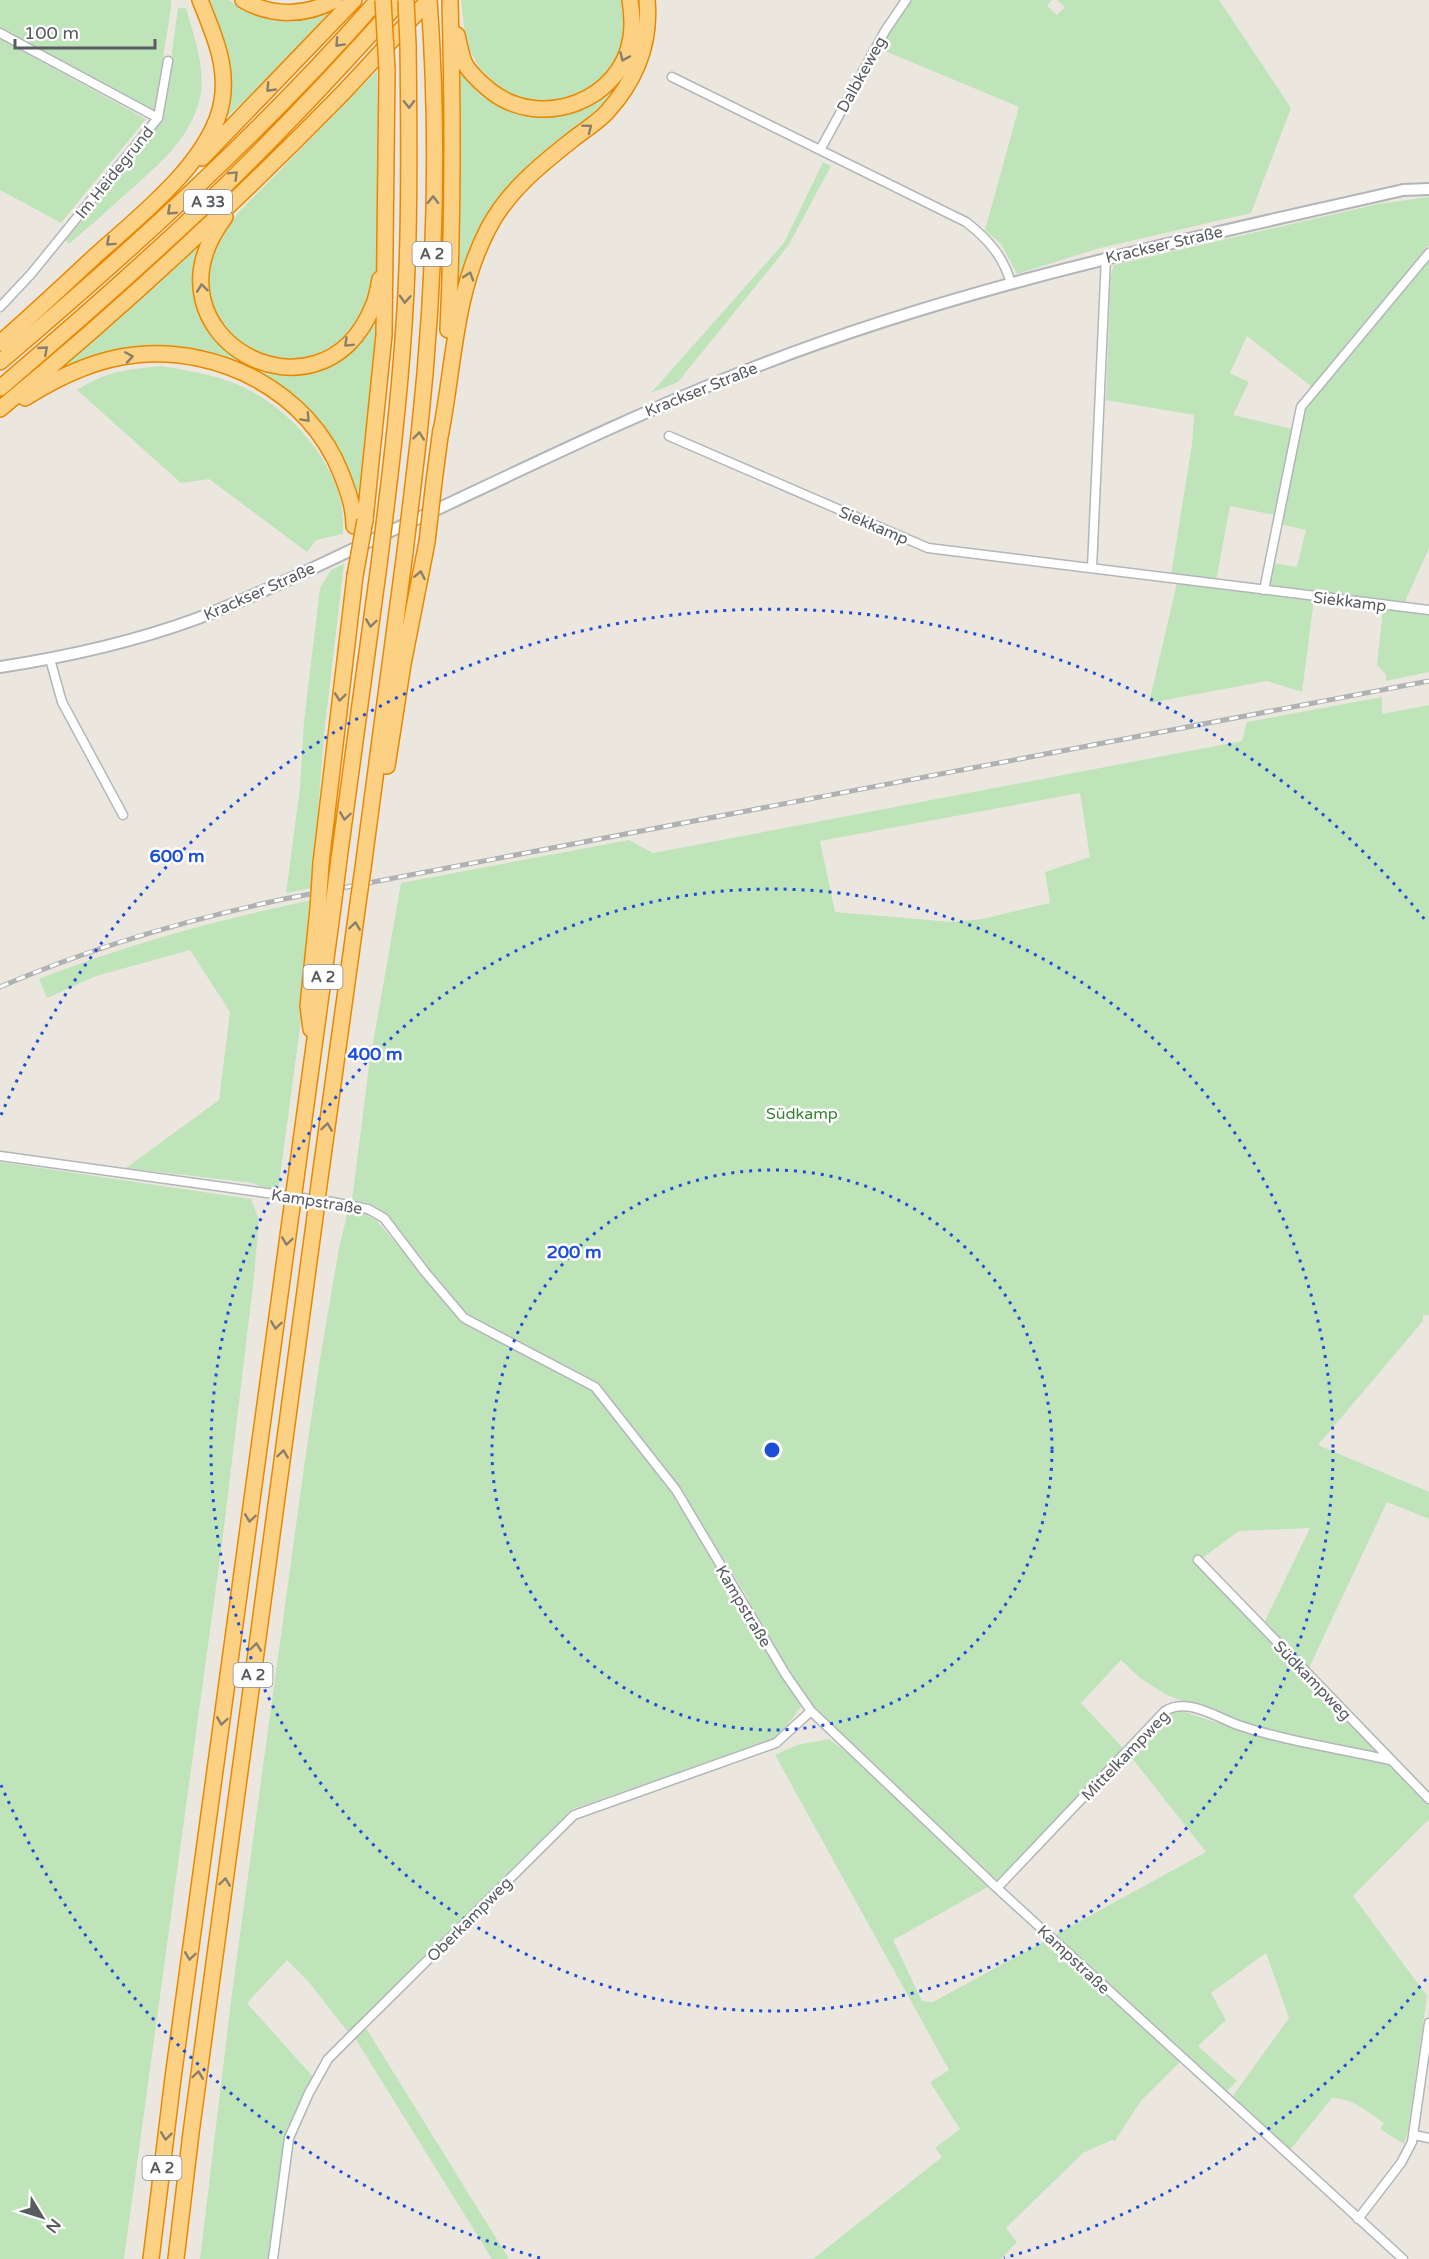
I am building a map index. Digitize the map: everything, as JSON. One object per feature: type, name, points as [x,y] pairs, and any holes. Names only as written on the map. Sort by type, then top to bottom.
[{"type":"highway","points":[[0,343],[168,188],[202,148],[211,132],[222,101],[223,70],[215,34],[200,0]]},
{"type":"highway","points":[[243,0],[262,9],[290,12],[309,11],[335,0]]},
{"type":"highway","points":[[168,188],[179,181],[229,132],[354,0]]},
{"type":"highway","points":[[325,908],[321,862],[384,336],[387,69],[381,0]]},
{"type":"highway","name":"A 33","points":[[0,362],[94,282],[191,192],[381,0]]},
{"type":"highway","name":"A 33","points":[[0,388],[201,209],[288,122],[403,0]]},
{"type":"highway","name":"A 2","points":[[151,2259],[173,2078],[313,1047],[325,908],[339,859],[397,420],[407,269],[409,194],[408,45],[403,0]]},
{"type":"highway","points":[[450,2],[464,62],[474,76],[499,98],[515,105],[539,110],[559,109],[589,98],[604,87],[625,57],[631,38],[630,0]]},
{"type":"highway","points":[[440,437],[449,394],[453,348],[462,300],[488,228],[512,193],[528,177],[606,114],[621,94],[635,73],[645,49],[648,24],[647,0]]},
{"type":"highway","points":[[373,795],[385,776],[403,664],[427,542],[440,437],[451,267],[453,115],[450,2]]},
{"type":"highway","points":[[0,409],[120,306],[256,180],[426,7]]},
{"type":"highway","name":"A 2","points":[[176,2259],[190,2133],[373,795],[424,387],[432,262],[434,150],[426,7]]},
{"type":"highway","points":[[256,180],[217,227],[202,262],[200,278],[206,308],[212,323],[222,336],[242,354],[256,361],[282,368],[299,367],[330,358],[349,342],[374,305],[386,253]]},
{"type":"highway","points":[[0,414],[70,373],[103,361],[134,355],[161,354],[201,359],[219,364],[264,383],[305,416],[318,431],[337,461],[360,523]]},
{"type":"street","name":"Dalbkeweg","points":[[820,150],[885,31],[906,0]]},
{"type":"street","name":"Im Heidegrund","points":[[0,33],[158,118],[32,274],[0,307]]},
{"type":"street","points":[[158,118],[168,61]]},
{"type":"street","points":[[672,77],[966,222],[985,237],[1002,260],[1011,283]]},
{"type":"street","name":"Krackser Straße","points":[[0,667],[51,659],[135,638],[192,620],[260,593],[639,415],[745,371],[869,326],[1106,257],[1403,190],[1429,189]]},
{"type":"street","points":[[1264,590],[1301,407],[1429,253]]},
{"type":"street","points":[[1092,568],[1106,257]]},
{"type":"street","name":"Siekkamp","points":[[669,436],[928,548],[1429,610]]},
{"type":"street","points":[[51,659],[63,702],[123,815]]},
{"type":"street","name":"Kampstraße","points":[[0,1156],[332,1202],[368,1209],[384,1218],[464,1318],[595,1387],[675,1491],[786,1675],[811,1711],[997,1888],[1403,2259]]},
{"type":"street","name":"Südkampweg","points":[[1198,1560],[1429,1799]]},
{"type":"street","name":"Mittelkampweg","points":[[997,1888],[1133,1744],[1165,1711],[1173,1706],[1189,1706],[1254,1730],[1390,1760]]},
{"type":"street","name":"Oberkampweg","points":[[273,2259],[289,2138],[309,2093],[328,2059],[574,1815],[776,1743],[811,1711]]},
{"type":"street","points":[[1358,2219],[1401,2163],[1414,2135],[1429,2024]]},
{"type":"street","points":[[1414,2135],[1429,2138]]},
{"type":"street","points":[[1388,2259],[1395,2252]]},
{"type":"green space","points":[[0,0],[171,0],[155,108],[152,111],[0,28]]},
{"type":"green space","points":[[206,0],[229,0],[242,9],[263,17],[285,18],[331,13],[255,92],[223,120]]},
{"type":"green space","points":[[461,0],[622,0],[626,26],[622,47],[614,63],[600,81],[583,95],[542,106],[505,93],[479,67],[466,43]]},
{"type":"green space","points":[[910,0],[1052,0],[1047,6],[1057,15],[1065,7],[1057,0],[1219,0],[1291,108],[1251,213],[1100,248],[1017,274],[1001,244],[985,230],[1019,107],[880,49]]},
{"type":"green space","points":[[178,8],[186,8],[200,64],[200,98],[189,127],[172,151],[69,244],[66,240],[163,119]]},
{"type":"green space","points":[[0,39],[146,119],[61,223],[0,190]]},
{"type":"green space","points":[[461,67],[478,90],[496,104],[521,113],[535,115],[562,114],[575,110],[592,101],[625,76],[605,101],[493,207],[476,236],[458,281]]},
{"type":"green space","points":[[377,71],[378,249],[375,276],[367,302],[357,323],[341,341],[306,360],[282,363],[257,354],[235,341],[219,320],[209,295],[208,266],[226,229],[237,214]]},
{"type":"green space","points":[[823,162],[831,166],[788,246],[678,382],[651,393],[784,243]]},
{"type":"green space","points":[[1429,197],[1429,245],[1312,387],[1247,336],[1230,373],[1249,382],[1233,415],[1292,429],[1275,515],[1230,506],[1216,581],[1171,575],[1192,444],[1194,415],[1106,400],[1111,275],[1114,265],[1378,204]]},
{"type":"green space","points":[[205,236],[195,271],[195,295],[198,306],[210,333],[247,363],[279,374],[296,375],[329,367],[354,347],[377,314],[360,509],[356,489],[333,441],[234,362],[86,360],[61,368]]},
{"type":"green space","points":[[1429,256],[1429,548],[1404,604],[1268,588],[1273,563],[1297,567],[1306,530],[1280,524],[1304,408]]},
{"type":"green space","points":[[162,366],[229,381],[255,393],[287,417],[302,432],[327,466],[342,506],[343,534],[316,540],[307,552],[209,479],[181,483],[77,390],[108,375],[127,370]]},
{"type":"green space","points":[[344,564],[324,735],[312,888],[286,893],[300,788],[304,721],[320,588],[331,570]]},
{"type":"green space","points":[[1177,583],[1314,600],[1302,692],[1267,681],[1149,703]]},
{"type":"green space","points":[[1383,609],[1429,615],[1429,672],[1386,681],[1386,675],[1377,665]]},
{"type":"green space","name":"Südkamp","points":[[1382,697],[1382,714],[1429,705],[1429,1315],[1423,1315],[1423,1321],[1318,1445],[1429,1492],[1429,1519],[1387,1502],[1308,1670],[1264,1623],[1310,1528],[1239,1531],[1201,1559],[1375,1748],[1375,1751],[1231,1721],[1165,1694],[1140,1678],[1121,1660],[1081,1703],[1124,1749],[999,1886],[807,1701],[748,1603],[748,1598],[679,1487],[598,1383],[467,1314],[433,1276],[387,1214],[368,1203],[352,1200],[369,1066],[401,883],[629,840],[653,853],[1242,741],[1247,722]],"holes":[[[1080,793],[1090,857],[1045,872],[1050,903],[982,919],[952,922],[835,912],[820,841]]]},
{"type":"green space","points":[[312,900],[308,969],[278,1191],[253,1183],[126,1168],[219,1100],[230,1012],[190,950],[96,976],[47,998],[39,979],[72,966],[174,934]]},
{"type":"green space","points":[[0,1162],[251,1199],[259,1220],[223,1536],[124,2259],[0,2259]]},
{"type":"green space","points":[[348,1211],[363,1213],[377,1221],[461,1320],[592,1390],[669,1489],[801,1707],[777,1738],[572,1809],[348,2032],[307,1980],[287,1960],[247,2003],[313,2077],[285,2137],[269,2259],[200,2259],[232,1993],[304,1467],[339,1248]]},
{"type":"green space","points":[[1170,1707],[1227,1726],[1385,1763],[1390,1765],[1429,1805],[1429,1821],[1353,1896],[1427,1996],[1408,2130],[1404,2144],[1380,2129],[1384,2123],[1366,2110],[1346,2100],[1332,2098],[1290,2150],[1232,2097],[1289,2018],[1266,1953],[1211,1993],[1226,2020],[1198,2046],[1237,2081],[1227,2091],[1053,1936],[1206,1852],[1128,1753]]},
{"type":"green space","points":[[829,1739],[853,1757],[988,1887],[893,1940],[922,2001],[933,2002],[1047,1940],[1180,2062],[1140,2102],[1115,2141],[1112,2140],[1083,2153],[1006,2228],[1017,2242],[1001,2259],[813,2259],[942,2157],[935,2148],[960,2129],[930,2082],[949,2070],[775,1755],[797,1745]]},
{"type":"green space","points":[[366,2028],[509,2259],[492,2259],[355,2038]]},
{"type":"railway","points":[[0,987],[104,947],[211,916],[284,899],[1429,681]]}]
